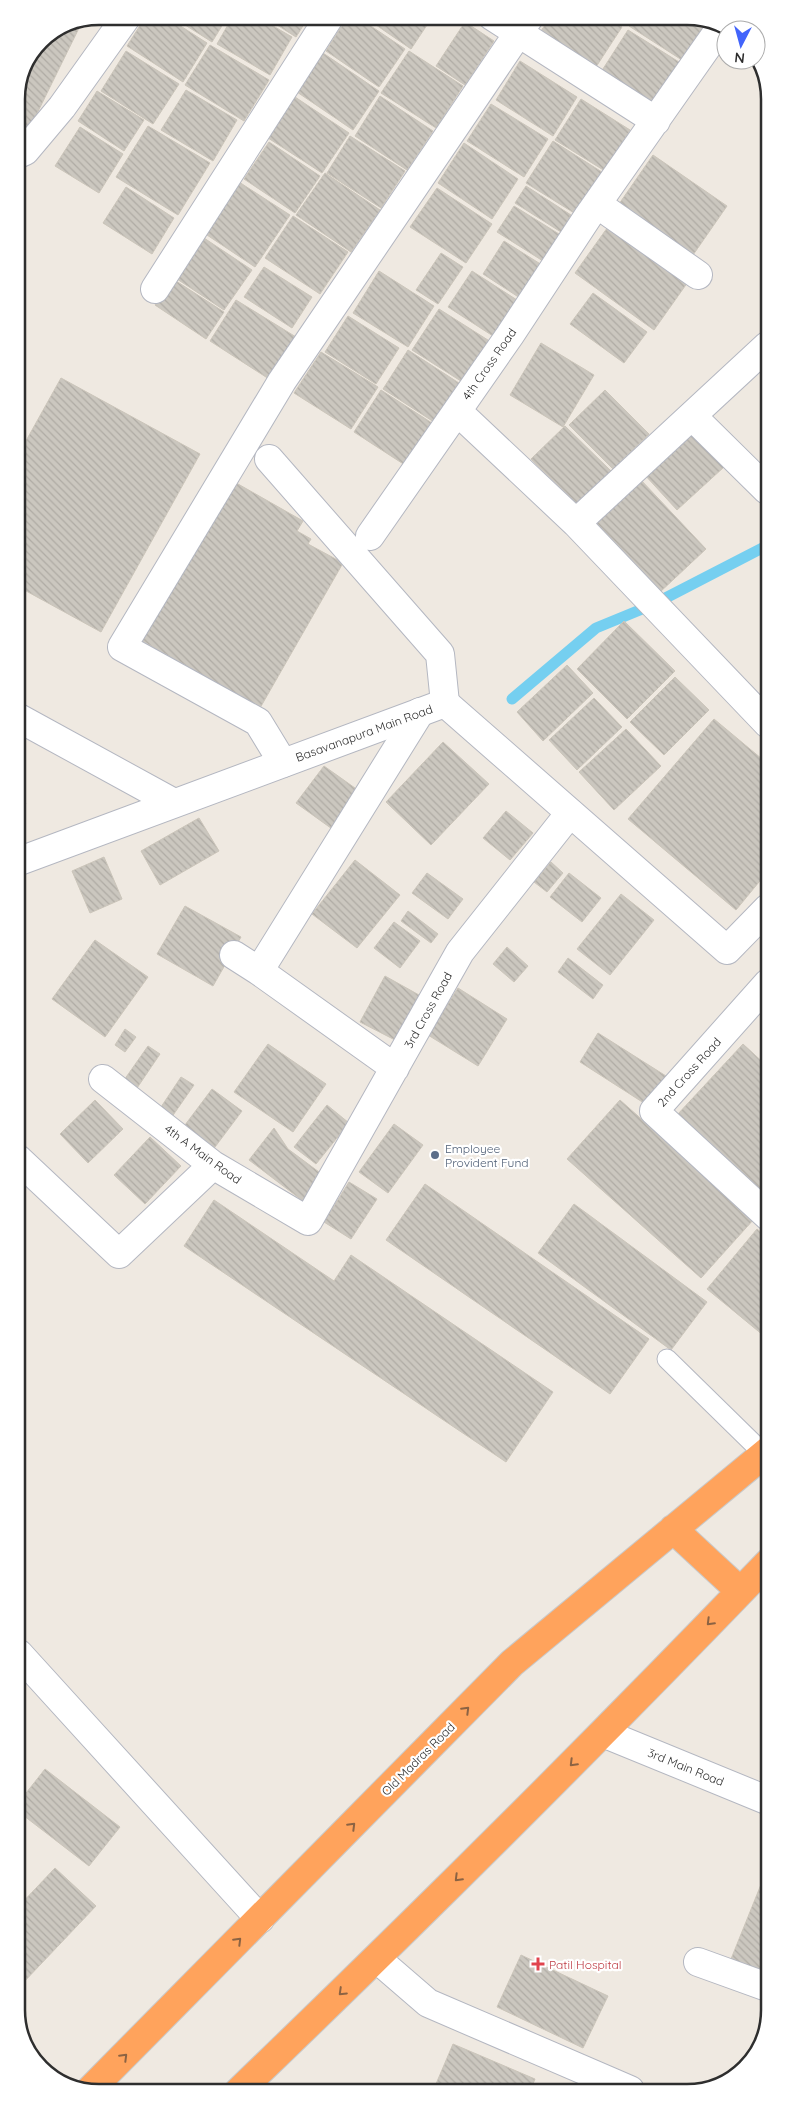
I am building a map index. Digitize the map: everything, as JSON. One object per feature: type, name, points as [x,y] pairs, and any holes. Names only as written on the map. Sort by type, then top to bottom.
[{"type":"highway","name":"Old Madras Road","points":[[97,2084],[512,1664],[761,1457]]},
{"type":"highway","points":[[673,1529],[740,1591]]},
{"type":"highway","points":[[246,2084],[377,1958],[603,1733],[761,1570]]},
{"type":"street","points":[[25,151],[62,107],[121,25]]},
{"type":"street","points":[[155,289],[324,25]]},
{"type":"street","points":[[283,763],[258,722],[122,647],[282,381],[524,25],[656,122]]},
{"type":"street","name":"4th Cross Road","points":[[716,34],[597,204],[456,411],[576,524],[761,717]]},
{"type":"street","points":[[597,204],[698,275]]},
{"type":"street","points":[[576,524],[761,352]]},
{"type":"street","points":[[370,536],[456,411]]},
{"type":"street","points":[[692,416],[761,483]]},
{"type":"street","points":[[269,459],[440,654],[445,703]]},
{"type":"street","name":"Basavanapura Main Road","points":[[25,859],[445,703],[727,950],[761,915]]},
{"type":"street","points":[[259,971],[420,712]]},
{"type":"street","points":[[25,721],[174,804]]},
{"type":"street","name":"3rd Cross Road","points":[[308,1221],[460,952],[570,813]]},
{"type":"street","points":[[234,956],[259,971],[395,1068]]},
{"type":"street","name":"2nd Cross Road","points":[[761,991],[654,1111],[761,1210]]},
{"type":"street","name":"4th A Main Road","points":[[103,1079],[213,1165],[308,1221]]},
{"type":"street","points":[[25,1166],[119,1254],[213,1165]]},
{"type":"street","points":[[25,1661],[260,1919]]},
{"type":"street","name":"3rd Main Road","points":[[603,1733],[761,1798]]},
{"type":"street","points":[[377,1958],[428,2002],[616,2084]]},
{"type":"street","points":[[698,1962],[761,1985]]},
{"type":"lane","points":[[667,1359],[761,1446]]},
{"type":"building","points":[[140,25],[179,25],[207,43],[183,82],[127,46]]},
{"type":"building","points":[[185,25],[222,25],[212,42]]},
{"type":"building","points":[[228,25],[271,25],[292,37],[270,75],[217,44]]},
{"type":"building","points":[[277,25],[303,25],[296,37]]},
{"type":"building","points":[[342,25],[369,25],[405,49],[379,87],[326,51]]},
{"type":"building","points":[[376,25],[427,25],[411,49]]},
{"type":"building","points":[[463,25],[470,25],[494,41],[465,85],[436,66]]},
{"type":"building","points":[[545,25],[619,25],[622,27],[594,70],[539,34]]},
{"type":"building","points":[[692,25],[707,28],[685,62],[629,26]]},
{"type":"building","points":[[79,28],[25,138],[25,94],[33,66],[40,54],[50,43],[62,35]]},
{"type":"building","points":[[628,30],[679,62],[652,105],[601,72]]},
{"type":"building","points":[[210,45],[269,80],[244,121],[185,85]]},
{"type":"building","points":[[126,51],[179,84],[153,124],[101,91]]},
{"type":"building","points":[[409,51],[463,86],[436,128],[381,93]]},
{"type":"building","points":[[323,53],[379,91],[353,130],[297,92]]},
{"type":"building","points":[[520,61],[577,97],[553,136],[496,100]]},
{"type":"building","points":[[186,90],[237,120],[213,161],[161,130]]},
{"type":"building","points":[[97,91],[144,120],[124,151],[78,121]]},
{"type":"building","points":[[292,95],[349,133],[322,173],[265,136]]},
{"type":"building","points":[[380,96],[433,131],[407,170],[355,136]]},
{"type":"building","points":[[581,99],[630,130],[605,171],[555,140]]},
{"type":"building","points":[[491,104],[548,139],[524,177],[467,141]]},
{"type":"building","points":[[148,126],[210,163],[178,215],[116,177]]},
{"type":"building","points":[[80,127],[123,154],[99,193],[55,166]]},
{"type":"building","points":[[350,136],[405,171],[381,208],[327,173]]},
{"type":"building","points":[[553,141],[605,174],[579,216],[526,183]]},
{"type":"building","points":[[269,142],[320,176],[295,213],[244,179]]},
{"type":"building","points":[[464,143],[518,179],[492,219],[438,183]]},
{"type":"building","points":[[653,155],[727,206],[693,255],[619,204]]},
{"type":"building","points":[[325,173],[380,210],[351,252],[296,215]]},
{"type":"building","points":[[239,182],[290,215],[255,267],[204,233]]},
{"type":"building","points":[[526,186],[571,215],[561,232],[515,203]]},
{"type":"building","points":[[126,187],[174,218],[152,254],[103,223]]},
{"type":"building","points":[[437,188],[492,224],[466,263],[410,227]]},
{"type":"building","points":[[514,206],[559,234],[543,261],[497,232]]},
{"type":"building","points":[[293,216],[348,252],[320,294],[265,258]]},
{"type":"building","points":[[610,224],[690,279],[654,330],[575,273]]},
{"type":"building","points":[[204,238],[252,270],[224,310],[177,279]]},
{"type":"building","points":[[504,241],[542,265],[520,298],[483,274]]},
{"type":"building","points":[[441,253],[463,267],[438,304],[416,290]]},
{"type":"building","points":[[264,267],[312,297],[292,328],[244,297]]},
{"type":"building","points":[[379,271],[434,306],[408,347],[353,313]]},
{"type":"building","points":[[472,271],[517,300],[493,336],[448,307]]},
{"type":"building","points":[[173,279],[224,312],[206,339],[155,305]]},
{"type":"building","points":[[593,293],[647,332],[624,363],[570,324]]},
{"type":"building","points":[[236,300],[296,337],[269,379],[210,341]]},
{"type":"building","points":[[439,309],[491,342],[464,383],[412,350]]},
{"type":"building","points":[[348,316],[399,348],[376,384],[325,352]]},
{"type":"building","points":[[541,343],[594,375],[563,427],[510,395]]},
{"type":"building","points":[[408,350],[462,385],[437,424],[383,389]]},
{"type":"building","points":[[321,352],[378,387],[351,429],[294,393]]},
{"type":"building","points":[[61,378],[200,454],[101,632],[25,590],[25,443]]},
{"type":"building","points":[[381,390],[435,425],[408,467],[354,432]]},
{"type":"building","points":[[605,390],[649,434],[613,469],[569,425]]},
{"type":"building","points":[[565,426],[611,471],[578,505],[531,459]]},
{"type":"building","points":[[690,431],[724,467],[677,510],[644,474]]},
{"type":"building","points":[[640,479],[706,549],[659,593],[593,522]]},
{"type":"building","points":[[231,480],[303,521],[297,531],[311,539],[308,544],[343,563],[260,708],[139,639]]},
{"type":"building","points":[[624,621],[675,671],[627,719],[577,669]]},
{"type":"building","points":[[567,665],[593,693],[543,741],[517,712]]},
{"type":"building","points":[[675,677],[709,710],[664,755],[630,722]]},
{"type":"building","points":[[594,698],[622,727],[577,770],[549,740]]},
{"type":"building","points":[[714,719],[761,758],[761,880],[736,910],[628,819]]},
{"type":"building","points":[[626,729],[661,766],[614,810],[579,772]]},
{"type":"building","points":[[443,742],[489,784],[431,845],[386,802]]},
{"type":"building","points":[[324,766],[362,793],[335,831],[296,803]]},
{"type":"building","points":[[506,811],[533,833],[510,860],[483,838]]},
{"type":"building","points":[[199,818],[219,851],[160,885],[141,851]]},
{"type":"building","points":[[104,857],[122,899],[90,913],[72,871]]},
{"type":"building","points":[[355,860],[400,895],[357,948],[312,914]]},
{"type":"building","points":[[551,862],[563,873],[547,892],[534,882]]},
{"type":"building","points":[[427,873],[463,899],[448,919],[412,893]]},
{"type":"building","points":[[569,873],[601,898],[582,922],[550,897]]},
{"type":"building","points":[[621,894],[654,920],[610,975],[577,949]]},
{"type":"building","points":[[185,906],[241,937],[213,986],[157,954]]},
{"type":"building","points":[[408,911],[438,934],[431,943],[401,921]]},
{"type":"building","points":[[394,922],[420,941],[400,968],[374,948]]},
{"type":"building","points":[[95,940],[148,977],[105,1037],[52,999]]},
{"type":"building","points":[[507,947],[528,966],[514,982],[493,964]]},
{"type":"building","points":[[568,958],[603,985],[593,999],[558,972]]},
{"type":"building","points":[[385,976],[419,995],[395,1040],[360,1022]]},
{"type":"building","points":[[458,988],[507,1019],[478,1066],[428,1035]]},
{"type":"building","points":[[125,1029],[136,1037],[125,1052],[115,1045]]},
{"type":"building","points":[[598,1033],[666,1076],[647,1105],[580,1062]]},
{"type":"building","points":[[268,1044],[326,1084],[293,1132],[234,1092]]},
{"type":"building","points":[[743,1044],[761,1061],[761,1191],[677,1115]]},
{"type":"building","points":[[148,1046],[160,1054],[135,1091],[122,1083]]},
{"type":"building","points":[[181,1077],[194,1085],[169,1121],[157,1113]]},
{"type":"building","points":[[212,1089],[242,1111],[212,1151],[182,1129]]},
{"type":"building","points":[[95,1100],[123,1129],[88,1163],[60,1134]]},
{"type":"building","points":[[620,1100],[754,1219],[701,1278],[567,1159]]},
{"type":"building","points":[[327,1105],[349,1123],[316,1164],[294,1147]]},
{"type":"building","points":[[394,1124],[423,1145],[388,1193],[359,1172]]},
{"type":"building","points":[[274,1128],[288,1149],[319,1172],[303,1201],[249,1160]]},
{"type":"building","points":[[150,1137],[181,1166],[145,1204],[114,1175]]},
{"type":"building","points":[[349,1182],[377,1199],[351,1239],[324,1222]]},
{"type":"building","points":[[425,1184],[649,1339],[610,1394],[386,1240]]},
{"type":"building","points":[[214,1200],[334,1281],[351,1255],[553,1392],[506,1462],[184,1246]]},
{"type":"building","points":[[574,1204],[707,1302],[671,1350],[538,1253]]},
{"type":"building","points":[[757,1229],[761,1232],[761,1333],[707,1289]]},
{"type":"building","points":[[45,1769],[120,1827],[89,1866],[25,1817],[25,1794]]},
{"type":"building","points":[[55,1868],[96,1906],[25,1981],[25,1900]]},
{"type":"building","points":[[761,1884],[761,1977],[729,1964]]},
{"type":"building","points":[[521,1955],[608,1996],[583,2048],[497,2007]]},
{"type":"building","points":[[453,2044],[535,2079],[533,2084],[436,2084]]},
{"type":"waterway","points":[[512,699],[596,628],[652,605],[761,549]]},
{"type":"place","name":"Employee Provident Fund","points":[[435,1155]]},
{"type":"place","name":"Patil Hospital","points":[[538,1964]]}]
